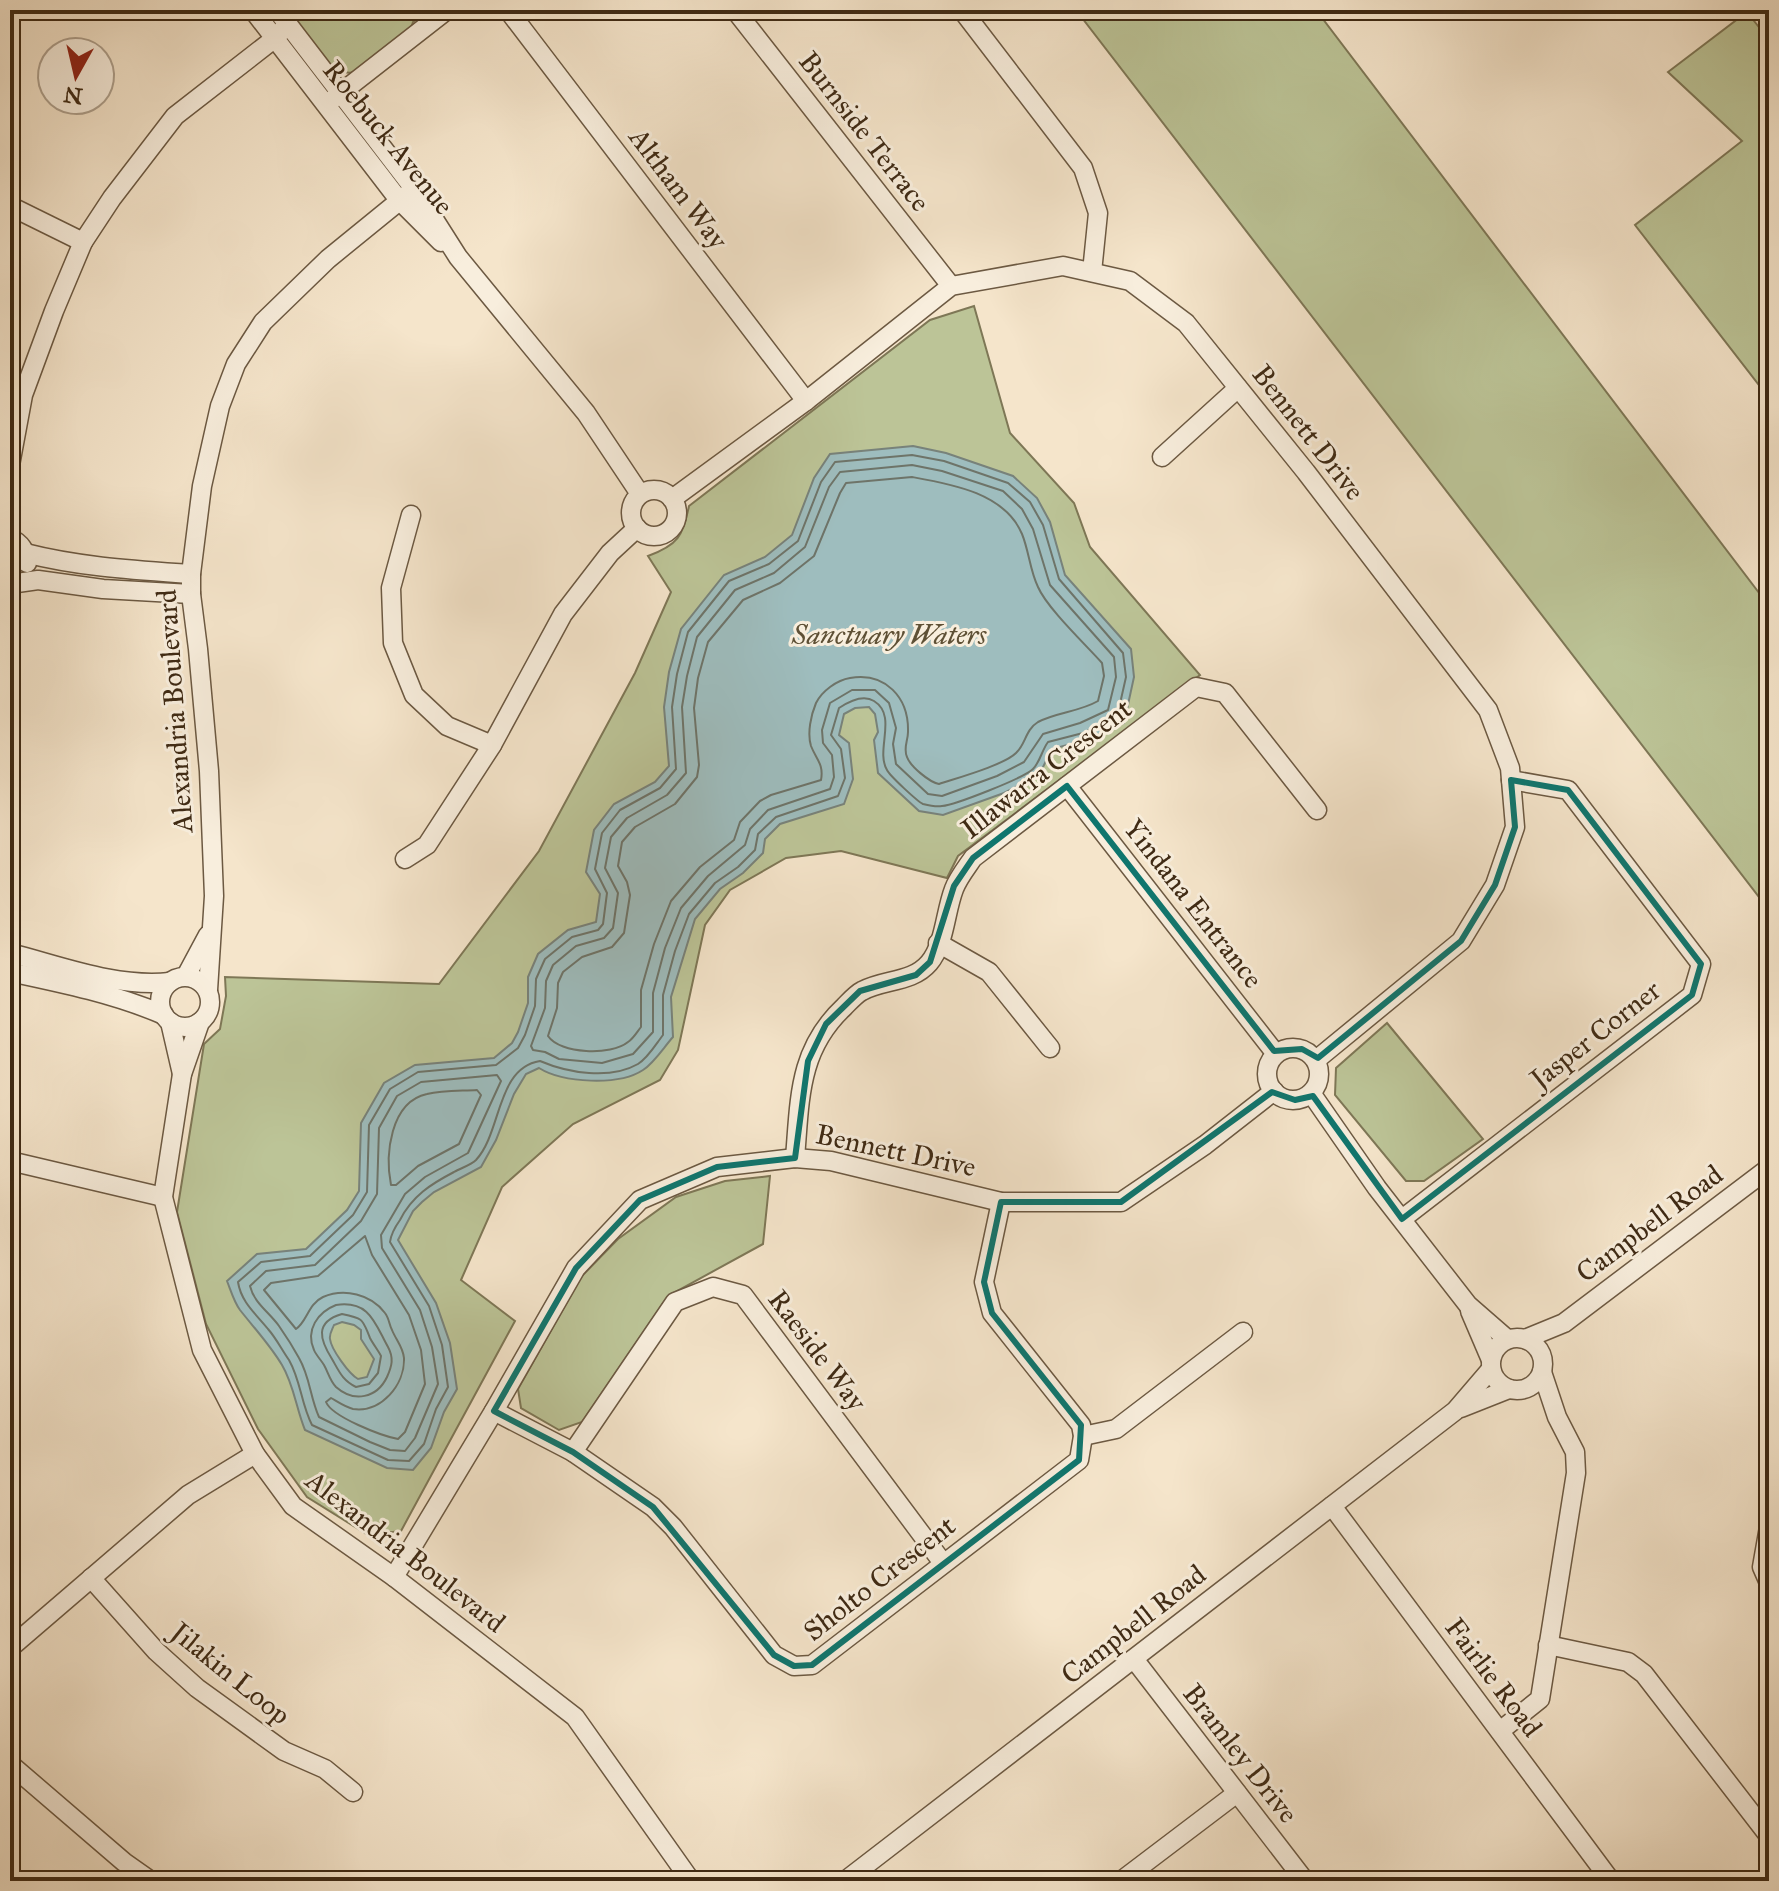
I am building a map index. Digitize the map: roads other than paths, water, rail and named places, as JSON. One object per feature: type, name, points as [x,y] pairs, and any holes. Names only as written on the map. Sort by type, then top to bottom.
[{"type":"street","name":"Roebuck Avenue","points":[[253,10],[274,39],[333,99]]},
{"type":"street","points":[[333,99],[447,10]]},
{"type":"street","name":"Altham Way","points":[[508,10],[806,401]]},
{"type":"street","name":"Burnside Terrace","points":[[735,10],[951,286]]},
{"type":"street","points":[[962,10],[1083,168],[1098,213],[1092,272]]},
{"type":"street","name":"Roebuck Avenue","points":[[283,17],[333,99],[406,195],[586,413],[640,494]]},
{"type":"street","points":[[10,465],[17,393],[83,242],[112,198],[175,116],[274,39],[283,17]]},
{"type":"street","name":"Alexandria Boulevard","points":[[406,195],[328,259],[263,322],[236,364],[220,406],[205,473],[191,574],[209,771],[214,896],[208,990],[210,1007],[200,1022],[182,1074],[163,1197],[202,1350],[255,1454],[293,1506],[394,1577],[575,1717],[691,1881]]},
{"type":"street","points":[[10,206],[83,242]]},
{"type":"street","name":"Bennett Drive","points":[[672,499],[806,401],[951,286],[1063,266],[1130,281],[1186,323],[1306,472],[1488,710],[1510,768],[1515,827],[1495,885],[1461,941],[1316,1060]]},
{"type":"street","points":[[1162,457],[1238,388]]},
{"type":"street","points":[[655,490],[672,499],[677,511],[671,529],[656,536],[647,535],[637,528],[631,514],[640,494],[655,490]]},
{"type":"street","points":[[411,515],[391,588],[393,643],[414,695],[447,726],[492,745]]},
{"type":"street","points":[[405,859],[427,845],[492,745],[563,614],[610,553],[637,528]]},
{"type":"street","points":[[10,538],[21,545],[27,568],[13,585]]},
{"type":"street","points":[[25,553],[105,569],[191,574]]},
{"type":"street","points":[[13,585],[38,580],[103,589],[191,594]]},
{"type":"street","name":"Illawarra Crescent","points":[[795,1158],[800,1099],[808,1061],[826,1024],[860,991],[916,975],[930,962],[954,886],[973,858],[1196,687],[1225,693],[1317,810]]},
{"type":"street","points":[[10,690],[10,732]]},
{"type":"street","name":"Jasper Corner","points":[[1402,1219],[1692,995],[1701,964],[1568,790],[1511,780]]},
{"type":"street","name":"Yindana Entrance","points":[[1067,786],[1276,1054]]},
{"type":"street","name":"Alexandria Boulevard","points":[[182,1074],[167,1018],[160,1007],[160,996],[178,979],[213,925]]},
{"type":"street","points":[[938,943],[989,972],[1050,1048]]},
{"type":"street","points":[[10,953],[136,1003],[184,1027],[200,1022]]},
{"type":"street","points":[[10,972],[103,977],[149,984],[195,978],[208,990]]},
{"type":"street","points":[[1293,1048],[1309,1053],[1316,1060],[1319,1078],[1311,1093],[1295,1100],[1285,1099],[1274,1091],[1267,1077],[1268,1067],[1276,1054],[1293,1048]]},
{"type":"street","name":"Bennett Drive","points":[[394,1577],[576,1268],[640,1200],[717,1167],[795,1158],[831,1161],[1001,1202],[1121,1202],[1205,1145],[1274,1091]]},
{"type":"street","points":[[1311,1093],[1377,1188],[1468,1305],[1495,1378],[1557,1417]]},
{"type":"street","points":[[10,1161],[163,1197]]},
{"type":"street","name":"Campbell Road","points":[[845,1881],[1455,1411],[1491,1365],[1493,1351],[1516,1339],[1564,1323],[1769,1168]]},
{"type":"street","points":[[1001,1202],[984,1282],[992,1313],[1081,1425],[1083,1436],[1116,1429],[1243,1332]]},
{"type":"street","name":"Raeside Way","points":[[573,1452],[675,1302],[713,1287],[743,1295],[943,1563]]},
{"type":"street","points":[[1468,1305],[1516,1339],[1535,1344],[1557,1417],[1575,1452],[1576,1473],[1540,1699],[1500,1731]]},
{"type":"street","name":"Campbell Road","points":[[1455,1411],[1535,1383],[1564,1323]]},
{"type":"street","name":"Sholto Crescent","points":[[494,1411],[573,1452],[653,1507],[673,1527],[774,1655],[794,1666],[812,1665],[1079,1460],[1083,1436]]},
{"type":"street","points":[[10,1648],[188,1495],[255,1454]]},
{"type":"street","name":"Fairlie Road","points":[[1332,1506],[1611,1881]]},
{"type":"street","points":[[1769,1527],[1762,1567],[1769,1583]]},
{"type":"street","name":"Jilakin Loop","points":[[91,1578],[156,1651],[197,1688],[284,1751],[325,1769],[353,1792]]},
{"type":"street","points":[[1548,1645],[1628,1662],[1644,1674],[1769,1836]]},
{"type":"street","name":"Bramley Drive","points":[[1134,1659],[1305,1881]]},
{"type":"street","points":[[10,1764],[124,1862],[151,1881]]},
{"type":"street","points":[[1121,1881],[1237,1793]]},
{"type":"water","points":[[913,446],[946,453],[1013,476],[1037,498],[1050,522],[1065,575],[1131,649],[1134,677],[1124,723],[1086,740],[1052,749],[1039,775],[1004,793],[943,815],[919,811],[878,773],[874,740],[878,732],[875,714],[869,707],[855,708],[844,714],[839,735],[849,743],[853,779],[844,804],[780,824],[765,839],[763,853],[743,873],[720,889],[695,919],[671,997],[673,1037],[655,1059],[643,1070],[620,1079],[576,1079],[539,1068],[526,1074],[481,1167],[434,1192],[413,1211],[398,1240],[436,1303],[450,1343],[457,1389],[444,1412],[431,1448],[413,1470],[387,1468],[305,1430],[286,1373],[238,1307],[227,1281],[257,1254],[306,1249],[347,1210],[359,1191],[361,1123],[384,1083],[415,1065],[494,1058],[512,1043],[528,1003],[528,977],[538,954],[568,930],[596,922],[600,894],[586,872],[594,830],[614,804],[655,782],[669,766],[664,707],[669,672],[681,629],[724,575],[765,557],[792,535],[814,478],[830,454]],"holes":[[[342,1322],[361,1330],[361,1339],[374,1359],[367,1377],[358,1379],[341,1361],[330,1337],[334,1325]]]},
{"type":"park label","name":"Sanctuary Waters","points":[[889,634]]}]
